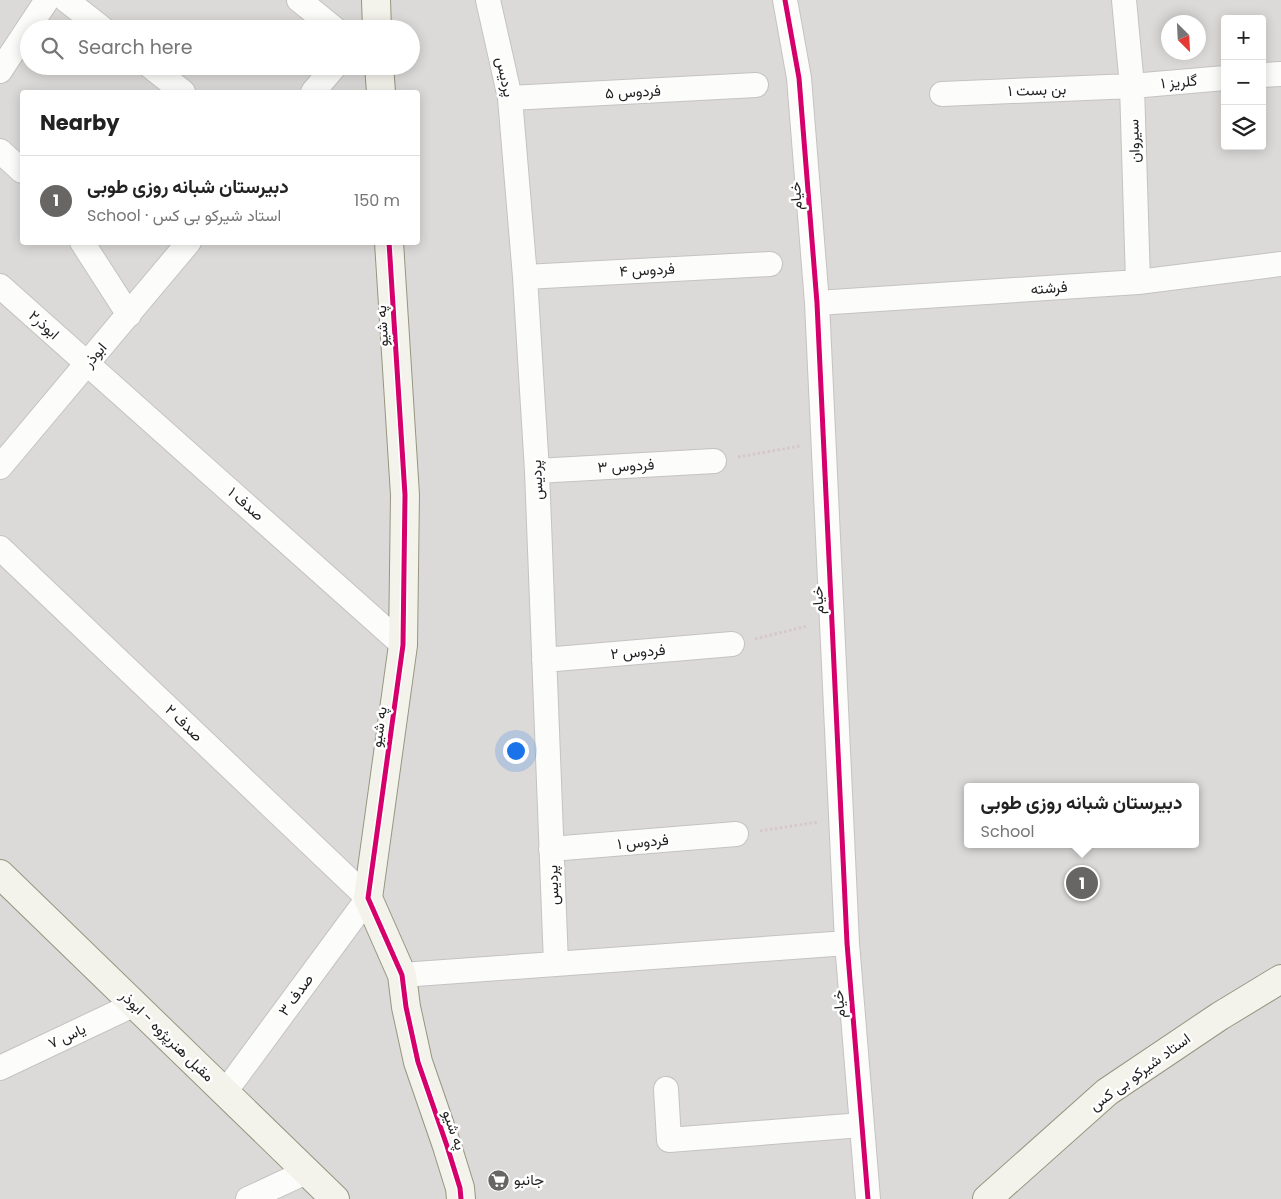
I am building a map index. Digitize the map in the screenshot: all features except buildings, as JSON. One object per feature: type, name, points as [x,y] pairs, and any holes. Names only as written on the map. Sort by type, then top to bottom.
[{"type":"street","points":[[34,20],[47,0]]},
{"type":"street","points":[[66,0],[92,20]]},
{"type":"street","points":[[299,0],[324,20]]},
{"type":"street","name":"پردیس","points":[[488,0],[510,98],[525,276],[537,471],[556,964]]},
{"type":"street","name":"خیام","points":[[785,0],[800,78],[817,303],[847,943],[868,1199]]},
{"type":"street","name":"سیروان","points":[[1124,0],[1132,86],[1138,282]]},
{"type":"street","points":[[0,71],[20,41]]},
{"type":"street","points":[[1266,75],[1281,74]]},
{"type":"street","points":[[161,75],[180,90]]},
{"type":"street","points":[[315,90],[327,75]]},
{"type":"street","points":[[380,75],[381,90]]},
{"type":"street","name":"گلریز ۱","points":[[1132,86],[1221,78]]},
{"type":"street","name":"فردوس ۵","points":[[510,98],[756,85]]},
{"type":"street","name":"بن بست ۱","points":[[942,94],[1132,86]]},
{"type":"street","points":[[0,151],[20,169]]},
{"type":"street","points":[[84,245],[129,315]]},
{"type":"street","name":"ابوذر","points":[[0,467],[186,245]]},
{"type":"street","name":"په شیو","points":[[390,245],[405,495],[403,645],[368,898],[402,975],[406,1007],[418,1062],[447,1146],[460,1188],[461,1199]]},
{"type":"street","name":"فردوس ۴","points":[[525,276],[770,264]]},
{"type":"street","name":"فرشته","points":[[817,303],[1138,282],[1281,264]]},
{"type":"street","name":"ابوذر۲","points":[[0,286],[88,364]]},
{"type":"street","name":"صدف ۱","points":[[88,364],[403,645]]},
{"type":"street","name":"فردوس ۳","points":[[537,471],[714,461]]},
{"type":"street","name":"صدف ۲","points":[[0,548],[368,898]]},
{"type":"street","name":"فردوس ۲","points":[[544,660],[732,644]]},
{"type":"street","name":"فردوس ۱","points":[[551,849],[736,834]]},
{"type":"street","name":"مقبل هنرپژوه - ابوذر","points":[[0,874],[335,1199]]},
{"type":"street","name":"صدف ۳","points":[[225,1092],[368,898]]},
{"type":"street","points":[[402,975],[847,943]]},
{"type":"street","name":"استاد شیرکو بی کس","points":[[987,1199],[1107,1092],[1220,1016],[1281,979]]},
{"type":"street","name":"یاس ۷","points":[[0,1068],[134,1004]]},
{"type":"street","points":[[666,1089],[669,1140],[862,1125]]},
{"type":"street","points":[[443,1199],[449,1179],[447,1146]]},
{"type":"street","points":[[248,1199],[306,1172]]},
{"type":"path","points":[[714,461],[823,443]]},
{"type":"path","points":[[732,644],[832,620]]},
{"type":"path","points":[[736,834],[841,818]]},
{"type":"shaded area","points":[[0,0],[1281,0],[1281,1199],[0,1199]]},
{"type":"cycle path","points":[[785,0],[799,78],[817,303],[847,943],[868,1199]]},
{"type":"cycle path","points":[[389,245],[405,495],[403,645],[368,898],[402,975],[406,1007],[418,1062],[447,1146],[460,1188],[461,1199]]},
{"type":"place","name":"دبیرستان شبانه روزی طوبی","points":[[1082,883]]},
{"type":"place","name":"جانبو","points":[[498,1180]]}]
